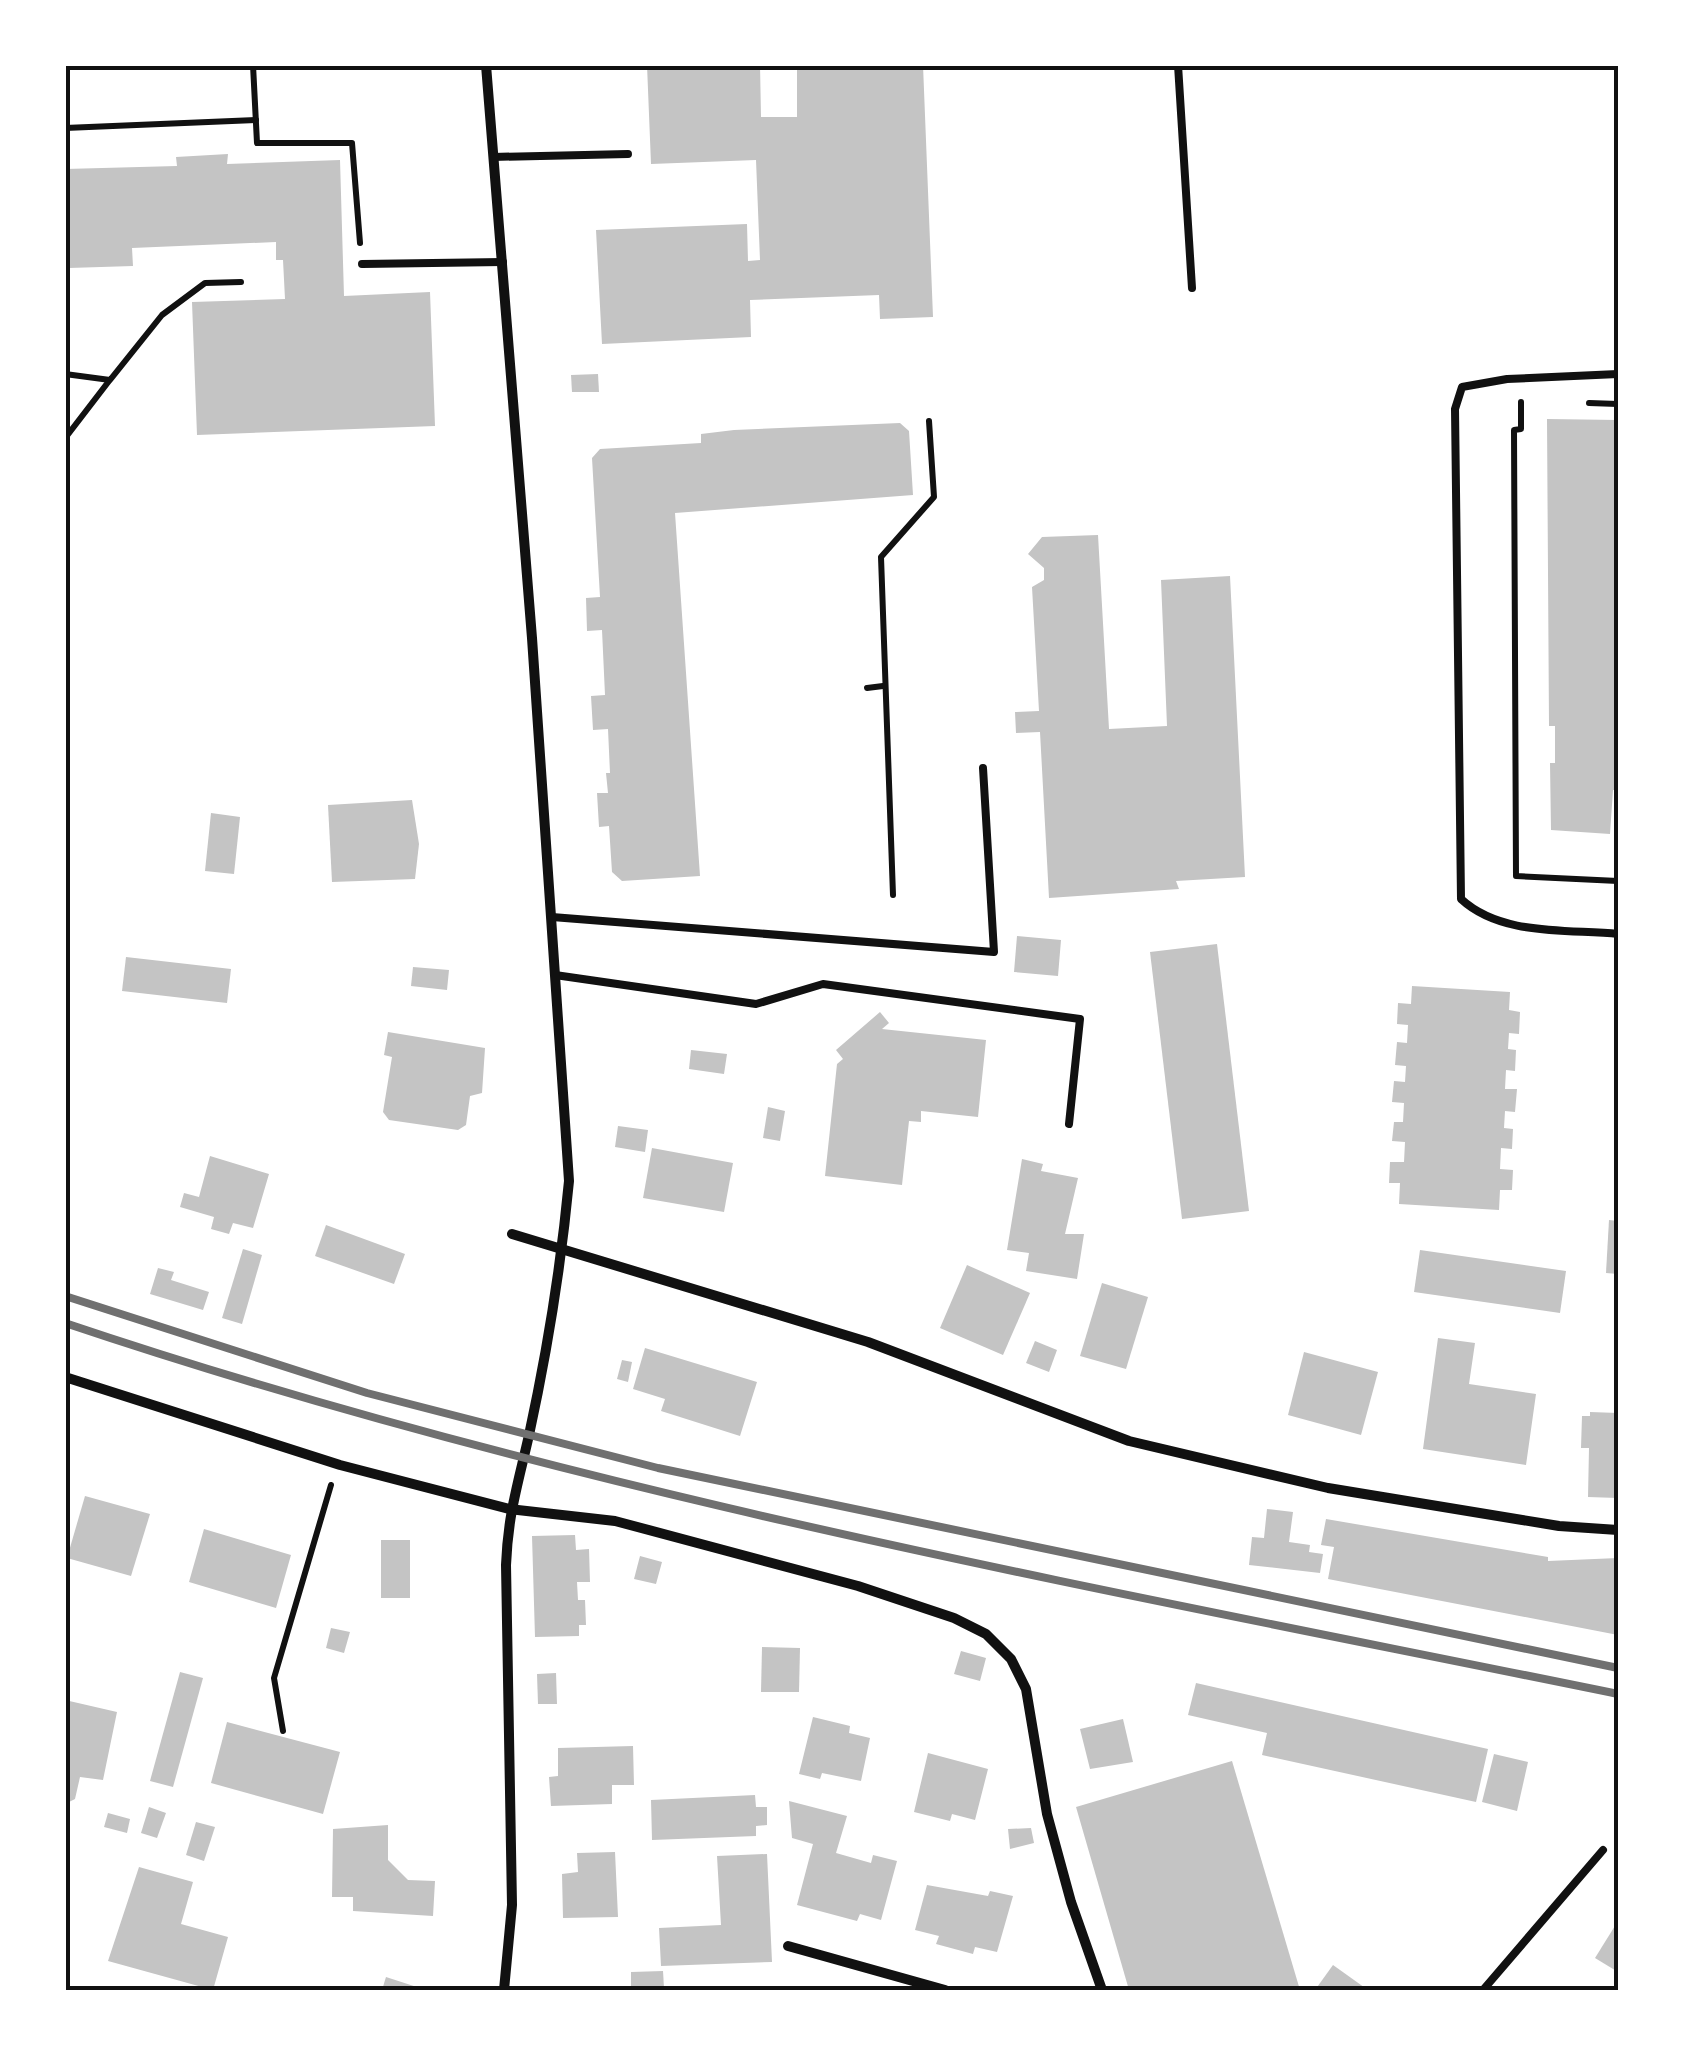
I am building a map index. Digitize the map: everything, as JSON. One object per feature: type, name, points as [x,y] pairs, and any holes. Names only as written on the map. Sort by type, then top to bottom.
[{"type":"street","points":[[486,65],[569,1182],[562,1251],[528,1436],[509,1509],[506,1565],[512,1906],[504,1990]]},
{"type":"street","points":[[512,1234],[789,1315],[1053,1414],[1228,1467],[1443,1508],[1618,1530]]},
{"type":"street","points":[[65,1376],[337,1465],[509,1509],[616,1521],[858,1586],[954,1618],[986,1634],[1011,1659],[1026,1688],[1047,1814],[1070,1902],[1102,1990]]},
{"type":"street","points":[[788,1946],[945,1990]]},
{"type":"lane","points":[[1178,65],[1192,288]]},
{"type":"lane","points":[[493,157],[628,154]]},
{"type":"lane","points":[[362,264],[503,262]]},
{"type":"lane","points":[[1618,374],[1506,379],[1462,388],[1455,409],[1461,898],[1482,917],[1512,925],[1618,934]]},
{"type":"lane","points":[[552,917],[994,952],[983,768]]},
{"type":"lane","points":[[555,975],[756,1004],[823,984],[1080,1018],[1069,1124]]},
{"type":"lane","points":[[1484,1990],[1603,1850]]},
{"type":"path","points":[[253,65],[257,143],[352,144],[362,264]]},
{"type":"path","points":[[65,128],[256,120]]},
{"type":"path","points":[[66,437],[162,315],[205,283],[241,282]]},
{"type":"path","points":[[65,374],[110,380]]},
{"type":"path","points":[[1521,402],[1521,429],[1514,430],[1516,876],[1618,881]]},
{"type":"path","points":[[893,895],[881,557],[934,497],[929,421]]},
{"type":"path","points":[[867,688],[883,686]]},
{"type":"path","points":[[283,1731],[274,1678],[337,1465]]},
{"type":"building","points":[[647,65],[760,65],[761,117],[797,117],[797,65],[923,65],[933,317],[880,319],[879,295],[750,300],[751,337],[602,344],[596,230],[747,224],[748,261],[760,260],[756,160],[651,164]]},
{"type":"building","points":[[228,154],[227,164],[340,160],[344,296],[430,292],[435,426],[197,435],[192,302],[285,299],[283,260],[276,260],[276,242],[132,248],[133,266],[69,268],[65,169],[177,166],[176,157]]},
{"type":"building","points":[[598,374],[599,392],[572,392],[571,375]]},
{"type":"building","points":[[1547,419],[1618,420],[1618,790],[1613,790],[1610,834],[1551,830],[1550,763],[1555,763],[1555,726],[1549,726]]},
{"type":"building","points":[[900,423],[909,431],[913,495],[675,513],[700,876],[622,881],[612,872],[609,826],[599,827],[597,793],[608,793],[606,773],[610,773],[608,729],[593,730],[591,696],[605,695],[602,630],[587,631],[586,598],[600,597],[592,458],[600,449],[701,443],[701,434],[734,430]]},
{"type":"building","points":[[1098,535],[1109,729],[1167,726],[1161,580],[1230,576],[1245,877],[1176,881],[1179,889],[1049,898],[1040,732],[1016,733],[1015,712],[1039,711],[1032,587],[1044,580],[1044,568],[1028,554],[1042,537]]},
{"type":"building","points":[[412,800],[419,844],[415,879],[332,882],[328,805]]},
{"type":"building","points":[[211,813],[240,817],[234,874],[205,871]]},
{"type":"building","points":[[1017,936],[1061,940],[1058,976],[1014,972]]},
{"type":"building","points":[[1217,944],[1249,1211],[1182,1219],[1150,952]]},
{"type":"building","points":[[126,957],[231,969],[227,1003],[122,991]]},
{"type":"building","points":[[413,967],[449,970],[447,990],[411,986]]},
{"type":"building","points":[[1412,986],[1510,992],[1509,1010],[1520,1012],[1519,1034],[1509,1033],[1508,1049],[1516,1050],[1515,1071],[1506,1070],[1505,1089],[1517,1089],[1515,1112],[1505,1111],[1504,1128],[1513,1129],[1512,1149],[1501,1148],[1500,1169],[1513,1170],[1512,1190],[1500,1190],[1499,1210],[1399,1204],[1400,1183],[1389,1183],[1390,1162],[1404,1162],[1405,1142],[1392,1141],[1394,1122],[1403,1122],[1404,1103],[1392,1102],[1394,1081],[1405,1082],[1406,1066],[1395,1065],[1397,1042],[1407,1043],[1408,1025],[1397,1024],[1398,1003],[1411,1004]]},
{"type":"building","points":[[880,1012],[889,1023],[882,1029],[986,1040],[978,1117],[921,1111],[921,1122],[909,1121],[902,1185],[825,1176],[837,1064],[843,1059],[836,1050]]},
{"type":"building","points":[[388,1032],[485,1048],[482,1093],[470,1096],[466,1125],[458,1130],[389,1120],[383,1112],[392,1057],[384,1055]]},
{"type":"building","points":[[691,1050],[727,1054],[724,1074],[689,1069]]},
{"type":"building","points":[[768,1107],[785,1111],[780,1141],[763,1138]]},
{"type":"building","points":[[618,1126],[648,1130],[645,1152],[615,1147]]},
{"type":"building","points":[[652,1148],[733,1163],[724,1212],[643,1198]]},
{"type":"building","points":[[210,1156],[269,1174],[253,1228],[233,1223],[229,1234],[211,1229],[214,1217],[180,1207],[184,1193],[199,1197]]},
{"type":"building","points":[[1022,1159],[1043,1164],[1041,1171],[1078,1178],[1065,1234],[1084,1234],[1077,1279],[1026,1271],[1029,1253],[1007,1250]]},
{"type":"building","points":[[1609,1220],[1618,1221],[1618,1274],[1606,1273]]},
{"type":"building","points":[[326,1225],[405,1254],[394,1284],[315,1256]]},
{"type":"building","points":[[243,1249],[262,1255],[242,1324],[222,1318]]},
{"type":"building","points":[[1420,1250],[1566,1271],[1560,1313],[1414,1292]]},
{"type":"building","points":[[967,1265],[1030,1293],[1003,1355],[940,1328]]},
{"type":"building","points":[[158,1268],[174,1272],[171,1280],[209,1292],[203,1310],[150,1294]]},
{"type":"building","points":[[1102,1283],[1148,1297],[1126,1369],[1080,1356]]},
{"type":"building","points":[[1438,1338],[1475,1343],[1469,1384],[1536,1394],[1526,1465],[1423,1449]]},
{"type":"building","points":[[1035,1341],[1057,1350],[1049,1372],[1026,1363]]},
{"type":"building","points":[[645,1348],[757,1382],[740,1436],[661,1411],[665,1399],[633,1389]]},
{"type":"building","points":[[1304,1352],[1378,1372],[1361,1435],[1288,1415]]},
{"type":"building","points":[[622,1360],[632,1362],[628,1382],[617,1379]]},
{"type":"building","points":[[1590,1412],[1618,1413],[1618,1498],[1588,1497],[1589,1448],[1581,1448],[1582,1416],[1590,1416]]},
{"type":"building","points":[[85,1496],[150,1514],[131,1576],[67,1558]]},
{"type":"building","points":[[1267,1509],[1293,1512],[1289,1542],[1310,1545],[1309,1552],[1323,1554],[1320,1573],[1249,1565],[1252,1537],[1264,1538]]},
{"type":"building","points":[[1326,1519],[1548,1557],[1548,1561],[1618,1558],[1618,1635],[1328,1579],[1334,1547],[1321,1545]]},
{"type":"building","points":[[204,1529],[291,1555],[276,1608],[189,1582]]},
{"type":"building","points":[[575,1535],[576,1550],[589,1549],[590,1582],[577,1582],[578,1600],[585,1600],[586,1625],[579,1625],[579,1636],[535,1637],[532,1536]]},
{"type":"building","points":[[381,1540],[410,1540],[410,1598],[381,1598]]},
{"type":"building","points":[[640,1556],[662,1562],[656,1584],[634,1579]]},
{"type":"building","points":[[331,1628],[350,1632],[344,1653],[326,1648]]},
{"type":"building","points":[[762,1647],[800,1648],[799,1692],[761,1692]]},
{"type":"building","points":[[961,1651],[986,1658],[980,1681],[954,1674]]},
{"type":"building","points":[[180,1672],[203,1678],[173,1787],[150,1781]]},
{"type":"building","points":[[556,1673],[557,1704],[538,1704],[537,1674]]},
{"type":"building","points":[[1196,1683],[1488,1749],[1476,1802],[1262,1755],[1267,1733],[1188,1715]]},
{"type":"building","points":[[65,1700],[117,1712],[103,1780],[80,1777],[75,1799],[65,1804]]},
{"type":"building","points":[[813,1717],[850,1726],[849,1733],[870,1738],[861,1781],[822,1773],[820,1779],[799,1774]]},
{"type":"building","points":[[1123,1719],[1133,1762],[1090,1769],[1080,1729]]},
{"type":"building","points":[[227,1722],[340,1752],[323,1814],[211,1783]]},
{"type":"building","points":[[633,1746],[634,1785],[612,1785],[612,1804],[551,1806],[549,1777],[558,1776],[558,1748]]},
{"type":"building","points":[[928,1753],[988,1769],[975,1820],[952,1814],[950,1821],[914,1812]]},
{"type":"building","points":[[1494,1754],[1528,1762],[1517,1811],[1482,1802]]},
{"type":"building","points":[[1232,1761],[1300,1990],[1129,1990],[1076,1807]]},
{"type":"building","points":[[755,1795],[756,1807],[767,1807],[767,1825],[756,1826],[756,1836],[652,1840],[651,1800]]},
{"type":"building","points":[[789,1801],[847,1816],[836,1853],[871,1863],[873,1855],[897,1861],[881,1920],[860,1914],[857,1921],[797,1905],[813,1844],[792,1838]]},
{"type":"building","points":[[149,1807],[166,1813],[157,1838],[141,1833]]},
{"type":"building","points":[[108,1813],[130,1819],[127,1833],[104,1827]]},
{"type":"building","points":[[196,1822],[215,1827],[204,1861],[186,1855]]},
{"type":"building","points":[[388,1825],[388,1860],[408,1880],[435,1881],[433,1916],[353,1911],[353,1897],[332,1897],[333,1829]]},
{"type":"building","points":[[1031,1828],[1034,1843],[1010,1849],[1008,1829]]},
{"type":"building","points":[[615,1852],[618,1917],[563,1918],[562,1874],[578,1872],[577,1853]]},
{"type":"building","points":[[767,1854],[772,1962],[661,1966],[659,1928],[721,1925],[717,1856]]},
{"type":"building","points":[[139,1867],[193,1882],[181,1924],[228,1937],[213,1990],[108,1961]]},
{"type":"building","points":[[927,1885],[988,1896],[990,1891],[1013,1896],[997,1952],[975,1947],[973,1954],[936,1944],[939,1936],[915,1930]]},
{"type":"building","points":[[1618,1921],[1618,1972],[1595,1958]]},
{"type":"building","points":[[1333,1965],[1368,1990],[1315,1990]]},
{"type":"building","points":[[663,1971],[664,1988],[631,1989],[631,1972]]},
{"type":"building","points":[[386,1977],[423,1989],[423,1990],[382,1990]]},
{"type":"railway","points":[[65,1296],[367,1393],[658,1468],[1618,1668]]},
{"type":"railway","points":[[65,1323],[256,1384],[641,1487],[1030,1575],[1618,1694]]}]
